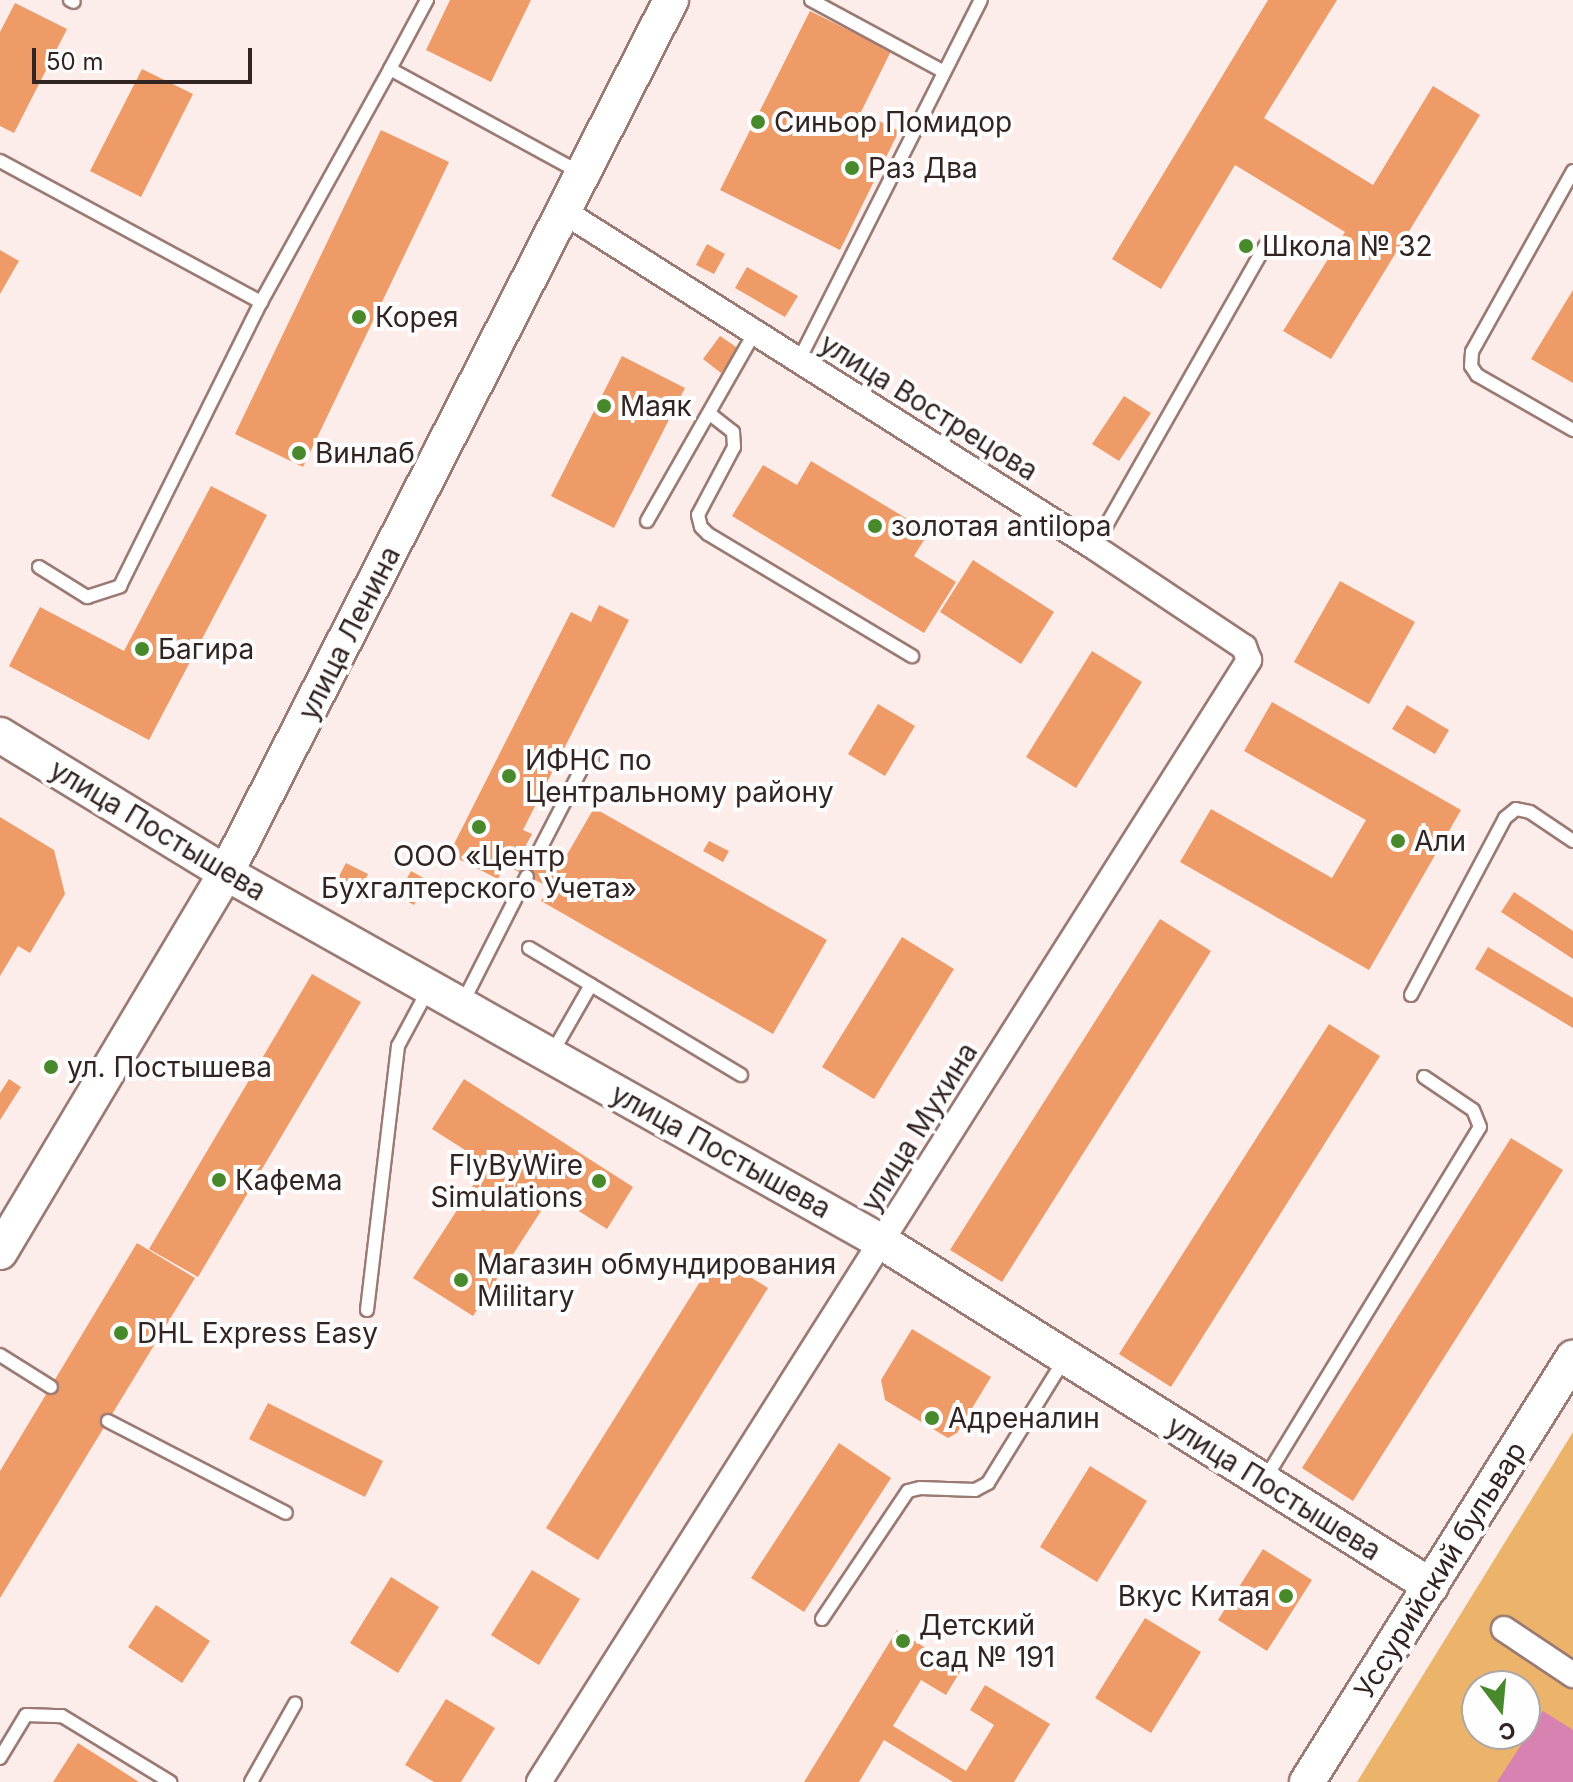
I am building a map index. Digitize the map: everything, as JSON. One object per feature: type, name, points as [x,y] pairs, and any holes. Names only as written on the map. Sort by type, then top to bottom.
[{"type":"street","name":"улица Ленина","points":[[0,1252],[226,873],[671,0]]},
{"type":"street","name":"улица Вострецова","points":[[563,211],[1094,547],[1244,647],[1249,660],[1246,666]]},
{"type":"street","name":"улица Мухина","points":[[539,1782],[1246,666]]},
{"type":"street","name":"улица Постышева","points":[[0,735],[226,873],[882,1242],[1431,1586]]},
{"type":"street","name":"Уссурийский бульвар","points":[[1307,1782],[1573,1358]]},
{"type":"street","points":[[1504,1629],[1573,1675]]},
{"type":"lane","points":[[39,567],[87,597],[120,586],[261,302],[427,0]]},
{"type":"lane","points":[[811,0],[944,72]]},
{"type":"lane","points":[[799,360],[981,0]]},
{"type":"lane","points":[[390,69],[581,173]]},
{"type":"lane","points":[[0,161],[261,302]]},
{"type":"lane","points":[[1573,171],[1472,352],[1471,366],[1477,375],[1573,430]]},
{"type":"lane","points":[[1094,547],[1265,246]]},
{"type":"lane","points":[[647,521],[755,332]]},
{"type":"lane","points":[[710,414],[733,432],[734,447],[698,515],[701,527],[912,656]]},
{"type":"lane","points":[[538,853],[583,766],[592,759]]},
{"type":"lane","points":[[1411,995],[1505,818],[1516,809],[1530,812],[1573,841]]},
{"type":"lane","points":[[462,1005],[527,876]]},
{"type":"lane","points":[[529,948],[741,1075]]},
{"type":"lane","points":[[550,1055],[591,985]]},
{"type":"lane","points":[[367,1310],[398,1046],[430,988]]},
{"type":"lane","points":[[1264,1481],[1480,1127],[1473,1110],[1424,1077]]},
{"type":"lane","points":[[0,1355],[51,1387]]},
{"type":"lane","points":[[822,1619],[908,1491],[920,1488],[975,1490],[988,1483],[1065,1357]]},
{"type":"lane","points":[[108,1421],[286,1513]]},
{"type":"lane","points":[[251,1782],[295,1704]]},
{"type":"lane","points":[[0,1758],[26,1715],[62,1716],[170,1782]]},
{"type":"shaded area","points":[[1573,1432],[1573,1782],[1357,1782]]},
{"type":"shaded area","points":[[1543,1711],[1573,1730],[1573,1782],[1497,1782],[1518,1750],[1541,1750]]},
{"type":"building","points":[[450,0],[531,0],[491,82],[426,50]]},
{"type":"building","points":[[1268,0],[1337,0],[1264,118],[1373,185],[1433,86],[1480,115],[1331,359],[1283,331],[1345,232],[1235,165],[1161,289],[1112,259]]},
{"type":"building","points":[[15,3],[67,29],[14,133],[0,126],[0,32]]},
{"type":"building","points":[[810,11],[891,51],[861,112],[899,131],[840,250],[720,190]]},
{"type":"building","points":[[142,69],[193,94],[141,197],[90,171]]},
{"type":"building","points":[[381,130],[449,162],[303,467],[235,434]]},
{"type":"building","points":[[707,244],[725,254],[714,274],[696,265]]},
{"type":"building","points":[[0,250],[19,261],[0,294]]},
{"type":"building","points":[[747,267],[798,296],[785,317],[735,288]]},
{"type":"building","points":[[1573,290],[1573,383],[1531,359]]},
{"type":"building","points":[[720,336],[739,349],[721,373],[703,359]]},
{"type":"building","points":[[622,356],[685,388],[614,528],[551,496]]},
{"type":"building","points":[[1124,396],[1151,413],[1119,461],[1092,444]]},
{"type":"building","points":[[811,461],[929,532],[914,556],[956,582],[924,633],[732,516],[763,465],[797,485]]},
{"type":"building","points":[[211,486],[267,515],[149,740],[9,666],[40,607],[124,651]]},
{"type":"building","points":[[973,560],[1054,612],[1021,664],[940,612]]},
{"type":"building","points":[[1340,581],[1415,622],[1369,704],[1294,662]]},
{"type":"building","points":[[599,605],[629,620],[523,830],[532,834],[525,847],[561,865],[594,808],[827,940],[773,1034],[541,901],[549,887],[505,865],[498,879],[449,854],[571,612],[591,622]]},
{"type":"building","points":[[1092,651],[1142,682],[1076,788],[1026,757]]},
{"type":"building","name":"Али","points":[[1272,702],[1461,810],[1369,970],[1180,862],[1211,809],[1332,878],[1366,820],[1244,751]]},
{"type":"building","points":[[878,704],[915,726],[885,776],[848,754]]},
{"type":"building","points":[[1407,705],[1449,730],[1435,754],[1392,729]]},
{"type":"building","points":[[0,817],[54,850],[65,894],[30,953],[18,946],[0,976]]},
{"type":"building","points":[[709,841],[729,851],[723,862],[703,851]]},
{"type":"building","points":[[346,863],[368,874],[360,890],[338,878]]},
{"type":"building","points":[[411,871],[427,880],[414,905],[397,896]]},
{"type":"building","points":[[1514,892],[1573,931],[1573,959],[1501,912]]},
{"type":"building","points":[[1160,919],[1211,951],[1002,1282],[950,1250]]},
{"type":"building","points":[[902,937],[954,969],[874,1099],[822,1067]]},
{"type":"building","points":[[1488,947],[1573,998],[1573,1028],[1475,969]]},
{"type":"building","points":[[312,974],[361,1002],[198,1277],[149,1249]]},
{"type":"building","points":[[1329,1024],[1380,1056],[1171,1387],[1119,1354]]},
{"type":"building","points":[[9,1079],[21,1087],[0,1120],[0,1093]]},
{"type":"building","points":[[464,1079],[633,1187],[607,1229],[552,1194],[473,1316],[413,1278],[487,1164],[432,1129]]},
{"type":"building","points":[[1511,1138],[1563,1170],[1353,1501],[1302,1468]]},
{"type":"building","points":[[137,1243],[195,1278],[0,1598],[0,1471]]},
{"type":"building","points":[[716,1256],[768,1288],[598,1560],[546,1528]]},
{"type":"building","points":[[912,1329],[991,1377],[957,1433],[948,1438],[885,1400],[881,1380]]},
{"type":"building","points":[[268,1403],[383,1461],[365,1497],[249,1439]]},
{"type":"building","points":[[839,1443],[891,1478],[804,1612],[751,1578]]},
{"type":"building","points":[[1090,1466],[1147,1501],[1097,1582],[1040,1547]]},
{"type":"building","points":[[1263,1549],[1312,1580],[1267,1651],[1218,1620]]},
{"type":"building","points":[[532,1570],[580,1599],[539,1665],[491,1635]]},
{"type":"building","points":[[391,1577],[439,1607],[398,1673],[350,1643]]},
{"type":"building","points":[[156,1605],[210,1641],[182,1683],[128,1647]]},
{"type":"building","points":[[1145,1618],[1201,1652],[1151,1733],[1095,1698]]},
{"type":"building","points":[[897,1630],[961,1670],[946,1695],[921,1680],[893,1726],[966,1771],[994,1725],[970,1710],[985,1685],[1050,1724],[1014,1782],[953,1782],[884,1740],[859,1782],[804,1782]]},
{"type":"building","points":[[446,1699],[495,1728],[461,1782],[434,1782],[405,1765]]},
{"type":"building","points":[[78,1743],[139,1782],[53,1782]]},
{"type":"place","name":"Синьор Помидор","points":[[758,122]]},
{"type":"place","name":"Раз Два","points":[[852,168]]},
{"type":"place","name":"Школа № 32","points":[[1246,246]]},
{"type":"place","name":"Корея","points":[[359,317]]},
{"type":"place","name":"Маяк","points":[[604,406]]},
{"type":"place","name":"Винлаб","points":[[299,453]]},
{"type":"place","name":"золотая antilopa","points":[[875,526]]},
{"type":"place","name":"Багира","points":[[142,649]]},
{"type":"place","name":"ИФНС по Центральному району","points":[[509,776]]},
{"type":"place","name":"ООО «Центр Бухгалтерского Учета»","points":[[479,827]]},
{"type":"place","name":"Али","points":[[1398,841]]},
{"type":"place","name":"ул. Постышева","points":[[51,1067]]},
{"type":"place","name":"Кафема","points":[[219,1180]]},
{"type":"place","name":"FlyByWire Simulations","points":[[599,1181]]},
{"type":"place","name":"Магазин обмундирования Military","points":[[461,1280]]},
{"type":"place","name":"DHL Express Easy","points":[[121,1333]]},
{"type":"place","name":"Адреналин","points":[[932,1418]]},
{"type":"place","name":"Вкус Китая","points":[[1286,1596]]},
{"type":"place","name":"Детский сад № 191","points":[[903,1641]]}]
